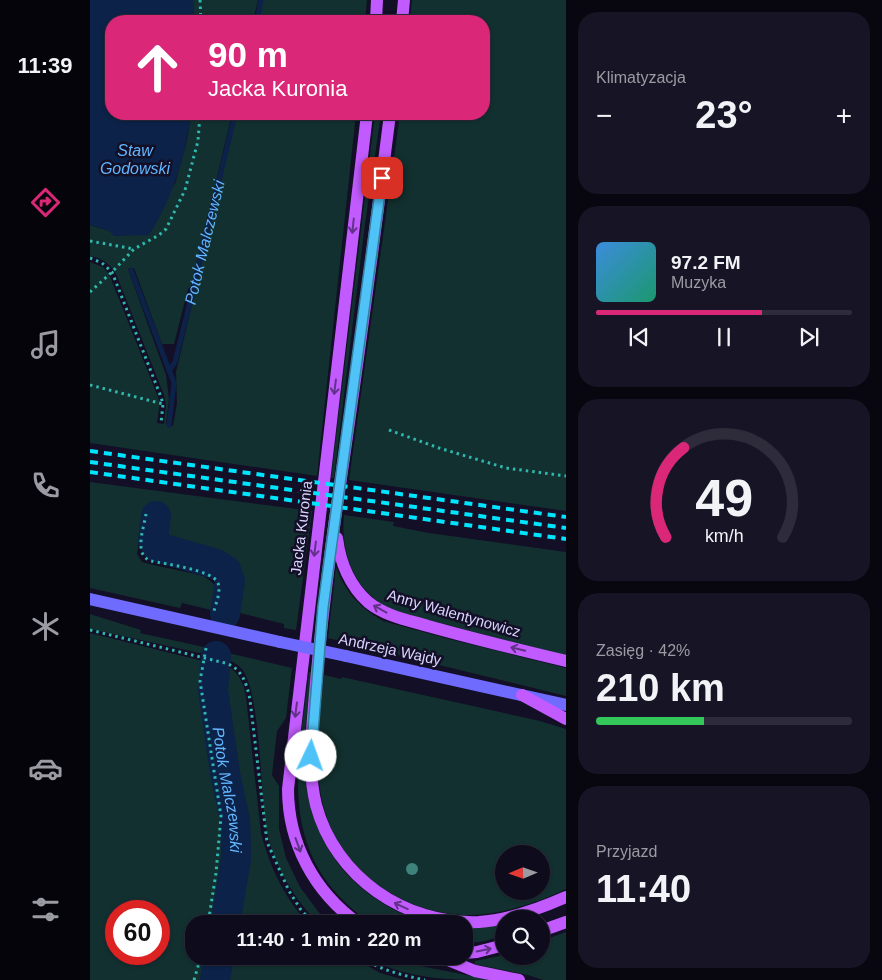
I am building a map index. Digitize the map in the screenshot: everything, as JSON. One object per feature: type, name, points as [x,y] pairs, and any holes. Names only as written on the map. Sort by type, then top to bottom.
[{"type":"main road","points":[[377,15],[378,0]]},
{"type":"main road","points":[[403,15],[404,0]]},
{"type":"main road","name":"Jacka Kuronia","points":[[348,915],[331,900],[309,869],[291,825],[288,788],[365,120]]},
{"type":"main road","points":[[389,120],[323,607],[311,756],[312,783],[316,804],[330,840],[346,864],[371,888],[397,904],[436,918],[470,922],[499,919],[566,897]]},
{"type":"main road","name":"Anny Walentynowicz","points":[[336,516],[338,551],[346,572],[360,594],[380,610],[394,616],[479,640],[566,661]]},
{"type":"main road","name":"Andrzeja Wajdy","points":[[90,598],[566,705]]},
{"type":"main road","points":[[522,695],[566,719]]},
{"type":"main road","points":[[550,928],[566,922]]},
{"type":"main road","points":[[473,952],[495,947]]},
{"type":"main road","points":[[462,965],[519,980]]},
{"type":"path","points":[[200,0],[201,15]]},
{"type":"path","points":[[90,292],[134,249],[166,229],[185,190],[198,141],[200,120]]},
{"type":"path","points":[[90,241],[134,249]]},
{"type":"path","points":[[90,258],[102,263],[112,272],[163,404],[161,424]]},
{"type":"path","points":[[90,385],[163,404]]},
{"type":"path","points":[[389,430],[439,448],[506,468],[566,476]]},
{"type":"path","points":[[146,514],[141,546],[142,554],[151,561],[204,573],[213,577],[217,581],[219,590],[214,611]]},
{"type":"path","points":[[90,630],[231,664],[238,670],[246,684],[252,715],[267,842],[289,891],[306,915]]},
{"type":"path","points":[[206,648],[200,681],[221,816],[216,873],[209,915]]},
{"type":"path","points":[[194,980],[198,965]]},
{"type":"path","points":[[374,965],[398,975],[425,980]]},
{"type":"green space","points":[[193,0],[258,0],[254,15],[194,15]]},
{"type":"green space","points":[[263,0],[367,0],[366,15],[260,15]]},
{"type":"green space","points":[[412,0],[566,0],[566,511],[349,480],[399,120],[490,120],[490,15],[411,15]]},
{"type":"green space","points":[[190,120],[231,120],[191,287],[188,289],[174,344],[162,344],[134,268],[128,269],[166,375],[169,399],[166,424],[173,426],[177,403],[176,372],[236,120],[355,120],[317,476],[90,443],[90,262],[103,267],[109,274],[160,402],[157,423],[164,424],[166,406],[164,395],[116,274],[105,262],[90,256],[90,225],[110,231],[175,184],[187,140]]},
{"type":"green space","points":[[374,120],[380,120],[365,224],[334,478],[331,478]]},
{"type":"green space","points":[[90,482],[312,511],[296,630],[284,628],[284,624],[228,610],[233,585],[233,576],[229,567],[223,560],[214,556],[162,545],[158,535],[159,516],[143,514],[137,554],[142,562],[145,563],[204,576],[216,588],[211,610],[182,603],[180,608],[90,588]]},
{"type":"green space","points":[[344,515],[394,522],[393,526],[429,533],[566,552],[566,655],[413,616],[394,610],[378,601],[363,587],[352,569],[345,548]]},
{"type":"green space","points":[[145,543],[154,555],[213,567],[222,574],[224,588],[217,576],[212,572],[148,557],[144,550]]},
{"type":"green space","points":[[336,567],[349,592],[360,605],[383,621],[566,668],[566,696],[328,638]]},
{"type":"green space","points":[[90,614],[141,630],[140,633],[204,647],[204,651],[200,653],[90,629]]},
{"type":"green space","points":[[90,633],[227,667],[238,675],[244,687],[261,833],[273,870],[285,893],[300,915],[185,915],[185,965],[366,965],[380,973],[405,980],[90,980]]},
{"type":"green space","points":[[211,649],[292,668],[286,718],[277,731],[272,775],[279,786],[279,829],[286,858],[300,887],[321,915],[310,915],[280,870],[270,845],[265,816],[256,720],[248,680],[241,668],[234,662],[209,655]]},
{"type":"green space","points":[[309,672],[312,672],[304,762],[309,802],[317,826],[328,849],[360,887],[381,902],[406,915],[360,915],[339,896],[320,871],[308,845],[301,818],[298,789],[301,731]]},
{"type":"green space","points":[[324,675],[341,679],[342,677],[540,721],[566,729],[566,889],[550,896],[550,845],[495,845],[495,900],[540,900],[520,907],[471,915],[447,913],[424,908],[401,899],[381,887],[362,872],[346,854],[334,834],[325,812],[319,778],[319,726]]},
{"type":"green space","points":[[495,925],[495,938],[473,943],[473,928]]},
{"type":"green space","points":[[566,932],[566,980],[543,980],[474,964],[475,961],[495,957],[495,965],[550,965],[550,938]]},
{"type":"green space","points":[[382,965],[415,965],[492,980],[426,977]]},
{"type":"water","name":"Staw Godowski","points":[[90,0],[193,0],[194,15],[105,15],[105,120],[190,120],[177,177],[165,207],[149,235],[114,236],[106,230],[90,225]]},
{"type":"waterway","name":"Potok Malczewski","points":[[258,15],[261,0]]},
{"type":"waterway","name":"Potok Malczewski","points":[[169,371],[175,362],[234,120]]},
{"type":"waterway","name":"Potok Malczewski","points":[[131,270],[174,383],[169,425]]},
{"type":"waterway","name":"Potok Malczewski","points":[[156,516],[153,540],[157,547],[216,564],[226,570],[230,581],[225,614]]},
{"type":"waterway","name":"Potok Malczewski","points":[[216,656],[213,690],[225,773],[235,820],[236,844],[236,859],[227,915]]},
{"type":"waterway","name":"Potok Malczewski","points":[[215,980],[218,965]]},
{"type":"railway","points":[[90,451],[566,517]]},
{"type":"railway","points":[[90,462],[566,528]]},
{"type":"railway","points":[[90,472],[566,539]]},
{"type":"route","points":[[311,756],[323,607],[382,178]]}]
